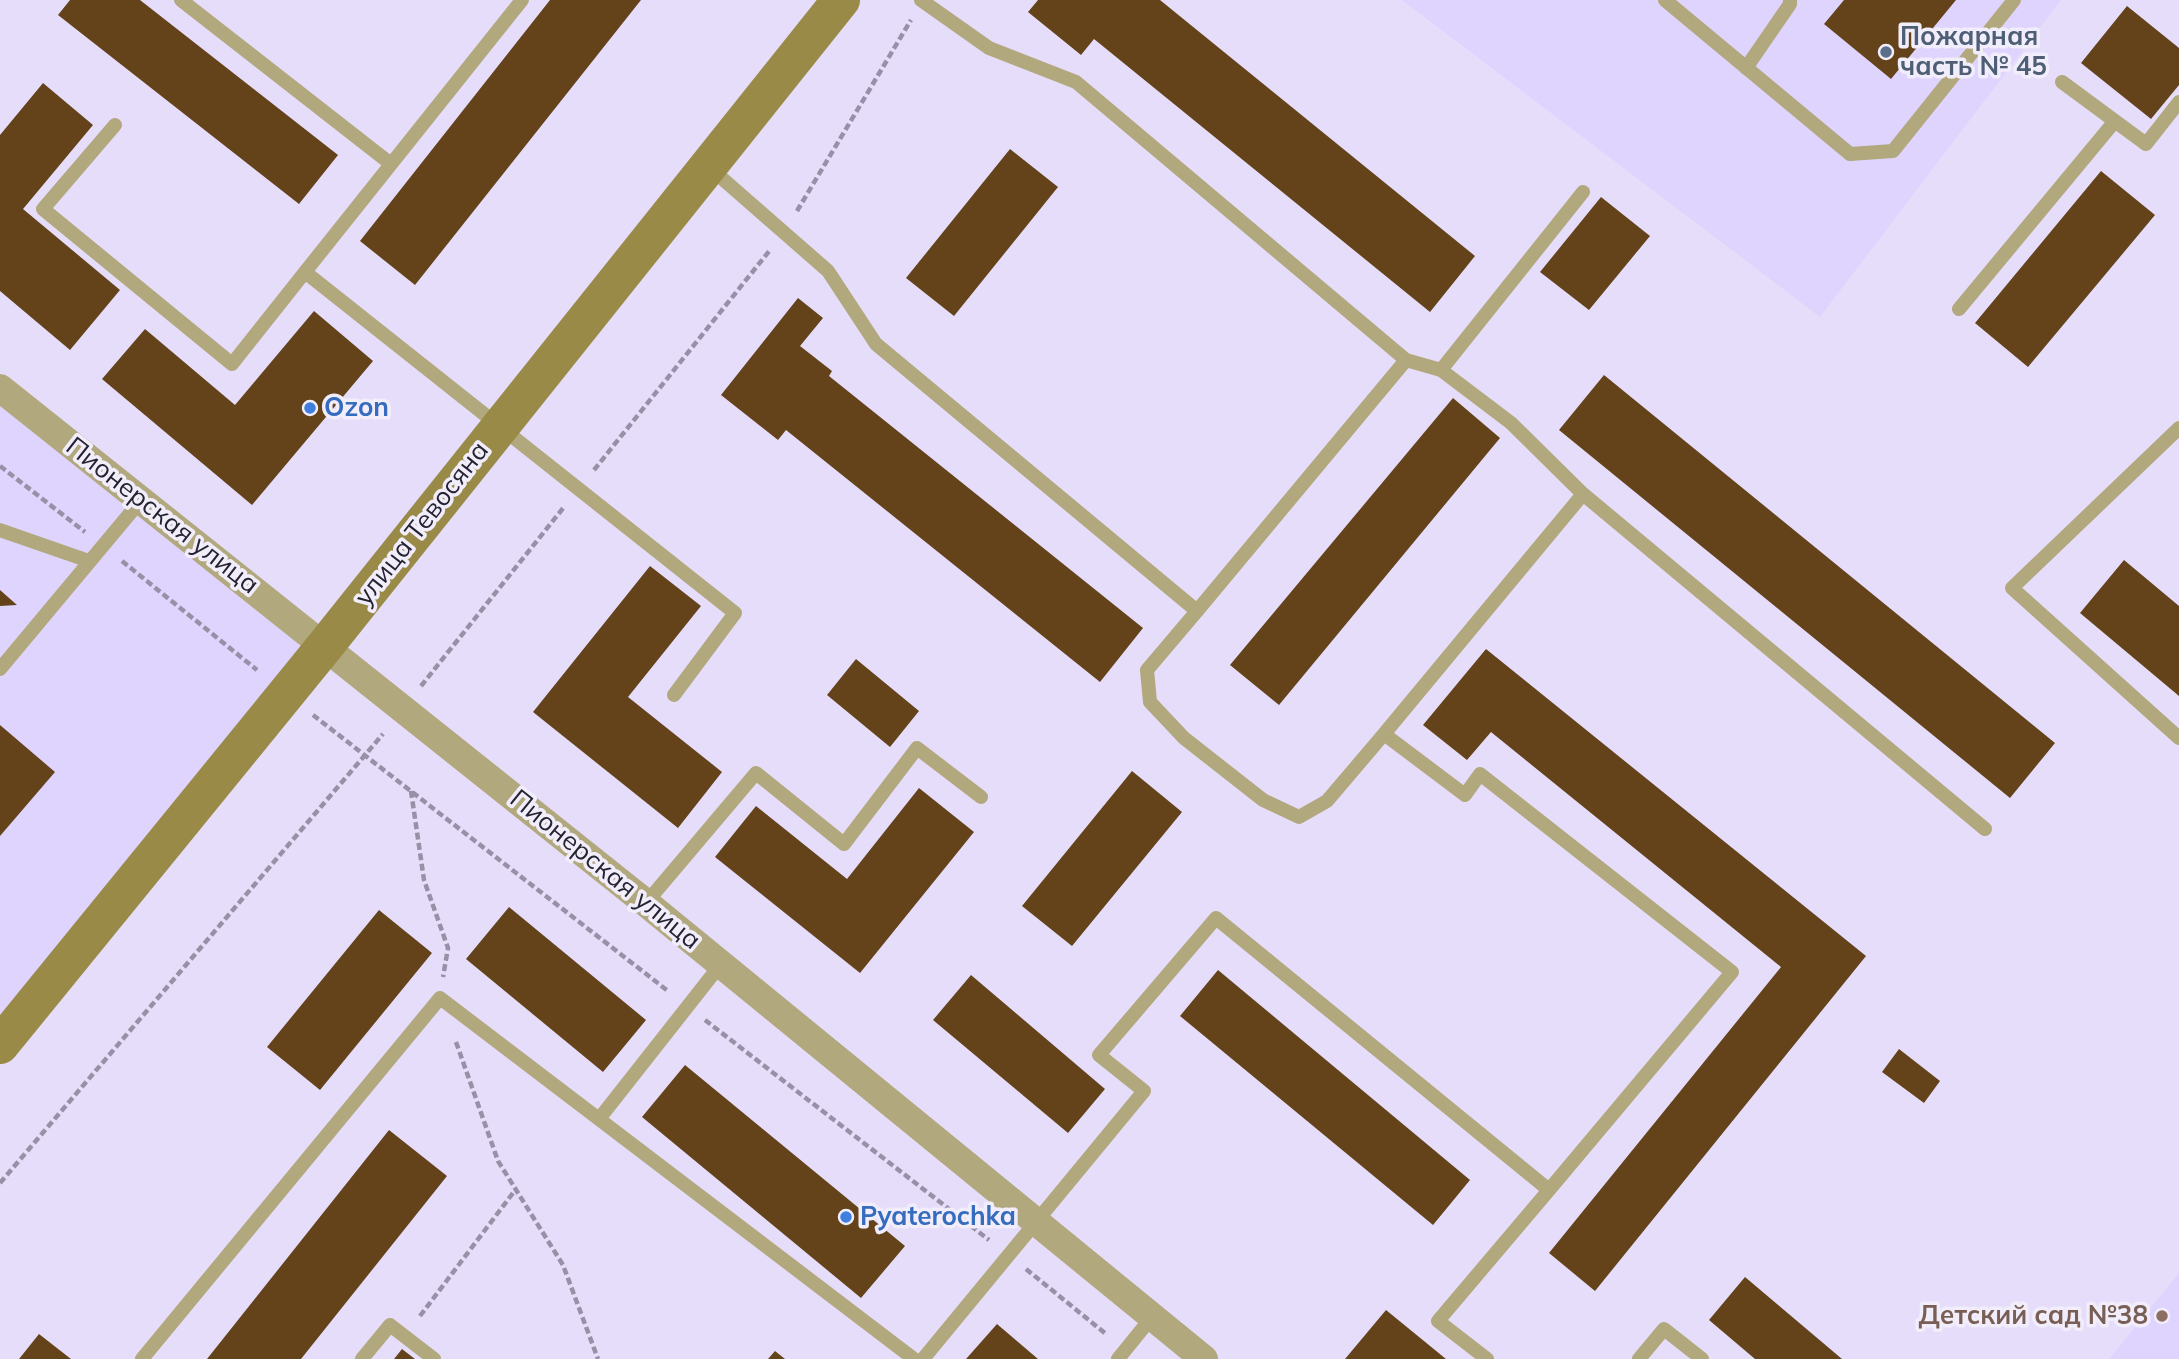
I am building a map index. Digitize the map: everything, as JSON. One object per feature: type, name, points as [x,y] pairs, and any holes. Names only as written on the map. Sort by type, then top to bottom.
[{"type":"main road","name":"улица Тевосяна","points":[[0,1045],[325,646],[841,0]]},
{"type":"street","name":"Пионерская улица","points":[[0,388],[404,708],[1204,1359]]},
{"type":"lane","points":[[181,0],[391,164]]},
{"type":"lane","points":[[115,125],[43,209],[232,364],[522,0]]},
{"type":"lane","points":[[1665,0],[1850,155],[1893,151],[2014,0]]},
{"type":"lane","points":[[1746,68],[1790,4],[1790,0]]},
{"type":"lane","points":[[922,1],[989,48],[1076,82],[1406,360],[1441,370],[1511,423],[1583,495],[1985,829]]},
{"type":"lane","points":[[2063,82],[2146,144],[2179,102]]},
{"type":"lane","points":[[1959,309],[2115,121]]},
{"type":"lane","points":[[708,166],[828,271],[876,344],[1197,611]]},
{"type":"lane","points":[[1441,370],[1583,192]]},
{"type":"lane","points":[[305,272],[735,612],[674,695]]},
{"type":"lane","points":[[1406,360],[1147,670],[1150,702],[1184,737],[1264,800],[1298,817],[1327,801],[1583,495]]},
{"type":"lane","points":[[2179,428],[2012,587],[2179,738]]},
{"type":"lane","points":[[0,669],[142,499]]},
{"type":"lane","points":[[0,530],[89,561]]},
{"type":"lane","points":[[1384,734],[1465,796],[1480,774],[1732,972],[1438,1321],[1487,1359]]},
{"type":"lane","points":[[646,904],[757,773],[844,844],[918,748],[981,797]]},
{"type":"lane","points":[[923,1359],[1144,1091],[1100,1055],[1216,918],[1549,1190]]},
{"type":"lane","points":[[599,1119],[721,964]]},
{"type":"lane","points":[[142,1359],[440,998],[914,1359]]},
{"type":"lane","points":[[1122,1354],[1152,1317]]},
{"type":"lane","points":[[362,1359],[390,1325],[434,1359]]},
{"type":"lane","points":[[1639,1359],[1664,1329],[1702,1359]]},
{"type":"path","points":[[0,1183],[366,755],[783,233],[922,1]]},
{"type":"path","points":[[0,466],[687,1007],[1009,1255],[1122,1354]]},
{"type":"path","points":[[410,790],[424,880],[448,948],[440,998],[498,1161],[563,1265],[598,1359]]},
{"type":"path","points":[[404,1336],[516,1189]]},
{"type":"shaded area","points":[[1402,0],[2061,0],[1820,317]]},
{"type":"shaded area","points":[[0,388],[325,646],[0,1044]]},
{"type":"shaded area","name":"Детский сад №38","points":[[2179,1273],[2179,1359],[2109,1359]]},
{"type":"building","points":[[70,0],[140,0],[338,155],[299,204],[58,15]]},
{"type":"building","points":[[550,0],[641,0],[415,285],[360,241]]},
{"type":"building","points":[[1038,0],[1160,0],[1475,256],[1430,312],[1094,39],[1081,55],[1028,12]]},
{"type":"building","name":"Пожарная часть № 45","points":[[1844,0],[1956,0],[1891,79],[1824,24]]},
{"type":"building","points":[[2127,6],[2179,48],[2179,85],[2151,119],[2081,63]]},
{"type":"building","points":[[43,83],[93,125],[23,209],[120,290],[70,350],[0,291],[0,135]]},
{"type":"building","points":[[1010,149],[1058,187],[954,316],[906,278]]},
{"type":"building","points":[[2101,171],[2155,215],[2028,367],[1975,323]]},
{"type":"building","points":[[1601,197],[1650,236],[1589,310],[1540,272]]},
{"type":"building","points":[[798,298],[823,318],[800,346],[832,371],[829,376],[1143,628],[1100,682],[786,430],[778,440],[721,395]]},
{"type":"building","points":[[314,311],[373,361],[252,505],[102,379],[145,329],[235,405]]},
{"type":"building","points":[[1604,375],[2055,743],[2010,798],[1559,430]]},
{"type":"building","points":[[1453,398],[1500,438],[1279,705],[1230,665]]},
{"type":"building","points":[[2124,560],[2179,606],[2179,696],[2080,613]]},
{"type":"building","points":[[650,566],[701,606],[628,697],[722,772],[678,828],[533,712]]},
{"type":"building","points":[[0,590],[17,605],[0,606]]},
{"type":"building","points":[[1486,649],[1866,956],[1595,1291],[1549,1253],[1781,967],[1491,732],[1467,760],[1423,725]]},
{"type":"building","points":[[856,659],[919,711],[890,747],[827,695]]},
{"type":"building","points":[[0,725],[55,772],[0,836]]},
{"type":"building","points":[[1132,771],[1182,812],[1072,946],[1022,906]]},
{"type":"building","points":[[919,788],[974,832],[860,973],[715,857],[756,806],[847,879]]},
{"type":"building","points":[[509,907],[646,1020],[603,1072],[466,959]]},
{"type":"building","points":[[379,910],[432,953],[320,1090],[267,1047]]},
{"type":"building","points":[[1218,970],[1470,1180],[1433,1225],[1180,1016]]},
{"type":"building","points":[[971,975],[1105,1089],[1068,1133],[933,1020]]},
{"type":"building","points":[[1899,1049],[1940,1081],[1924,1103],[1882,1072]]},
{"type":"building","points":[[685,1065],[905,1246],[861,1298],[642,1117]]},
{"type":"building","points":[[389,1130],[447,1176],[301,1359],[207,1359]]},
{"type":"building","points":[[1745,1277],[1842,1359],[1755,1359],[1709,1320]]},
{"type":"building","points":[[1386,1310],[1446,1359],[1345,1359]]},
{"type":"building","points":[[997,1324],[1038,1359],[966,1359]]},
{"type":"building","points":[[39,1334],[71,1359],[19,1359]]},
{"type":"building","points":[[402,1349],[415,1359],[394,1359]]},
{"type":"building","points":[[775,1351],[785,1359],[768,1359]]},
{"type":"place","name":"Пожарная часть № 45","points":[[1886,52]]},
{"type":"place","name":"Ozon","points":[[310,408]]},
{"type":"place","name":"Pyaterochka","points":[[846,1217]]},
{"type":"place","name":"Детский сад №38","points":[[2162,1316]]}]
